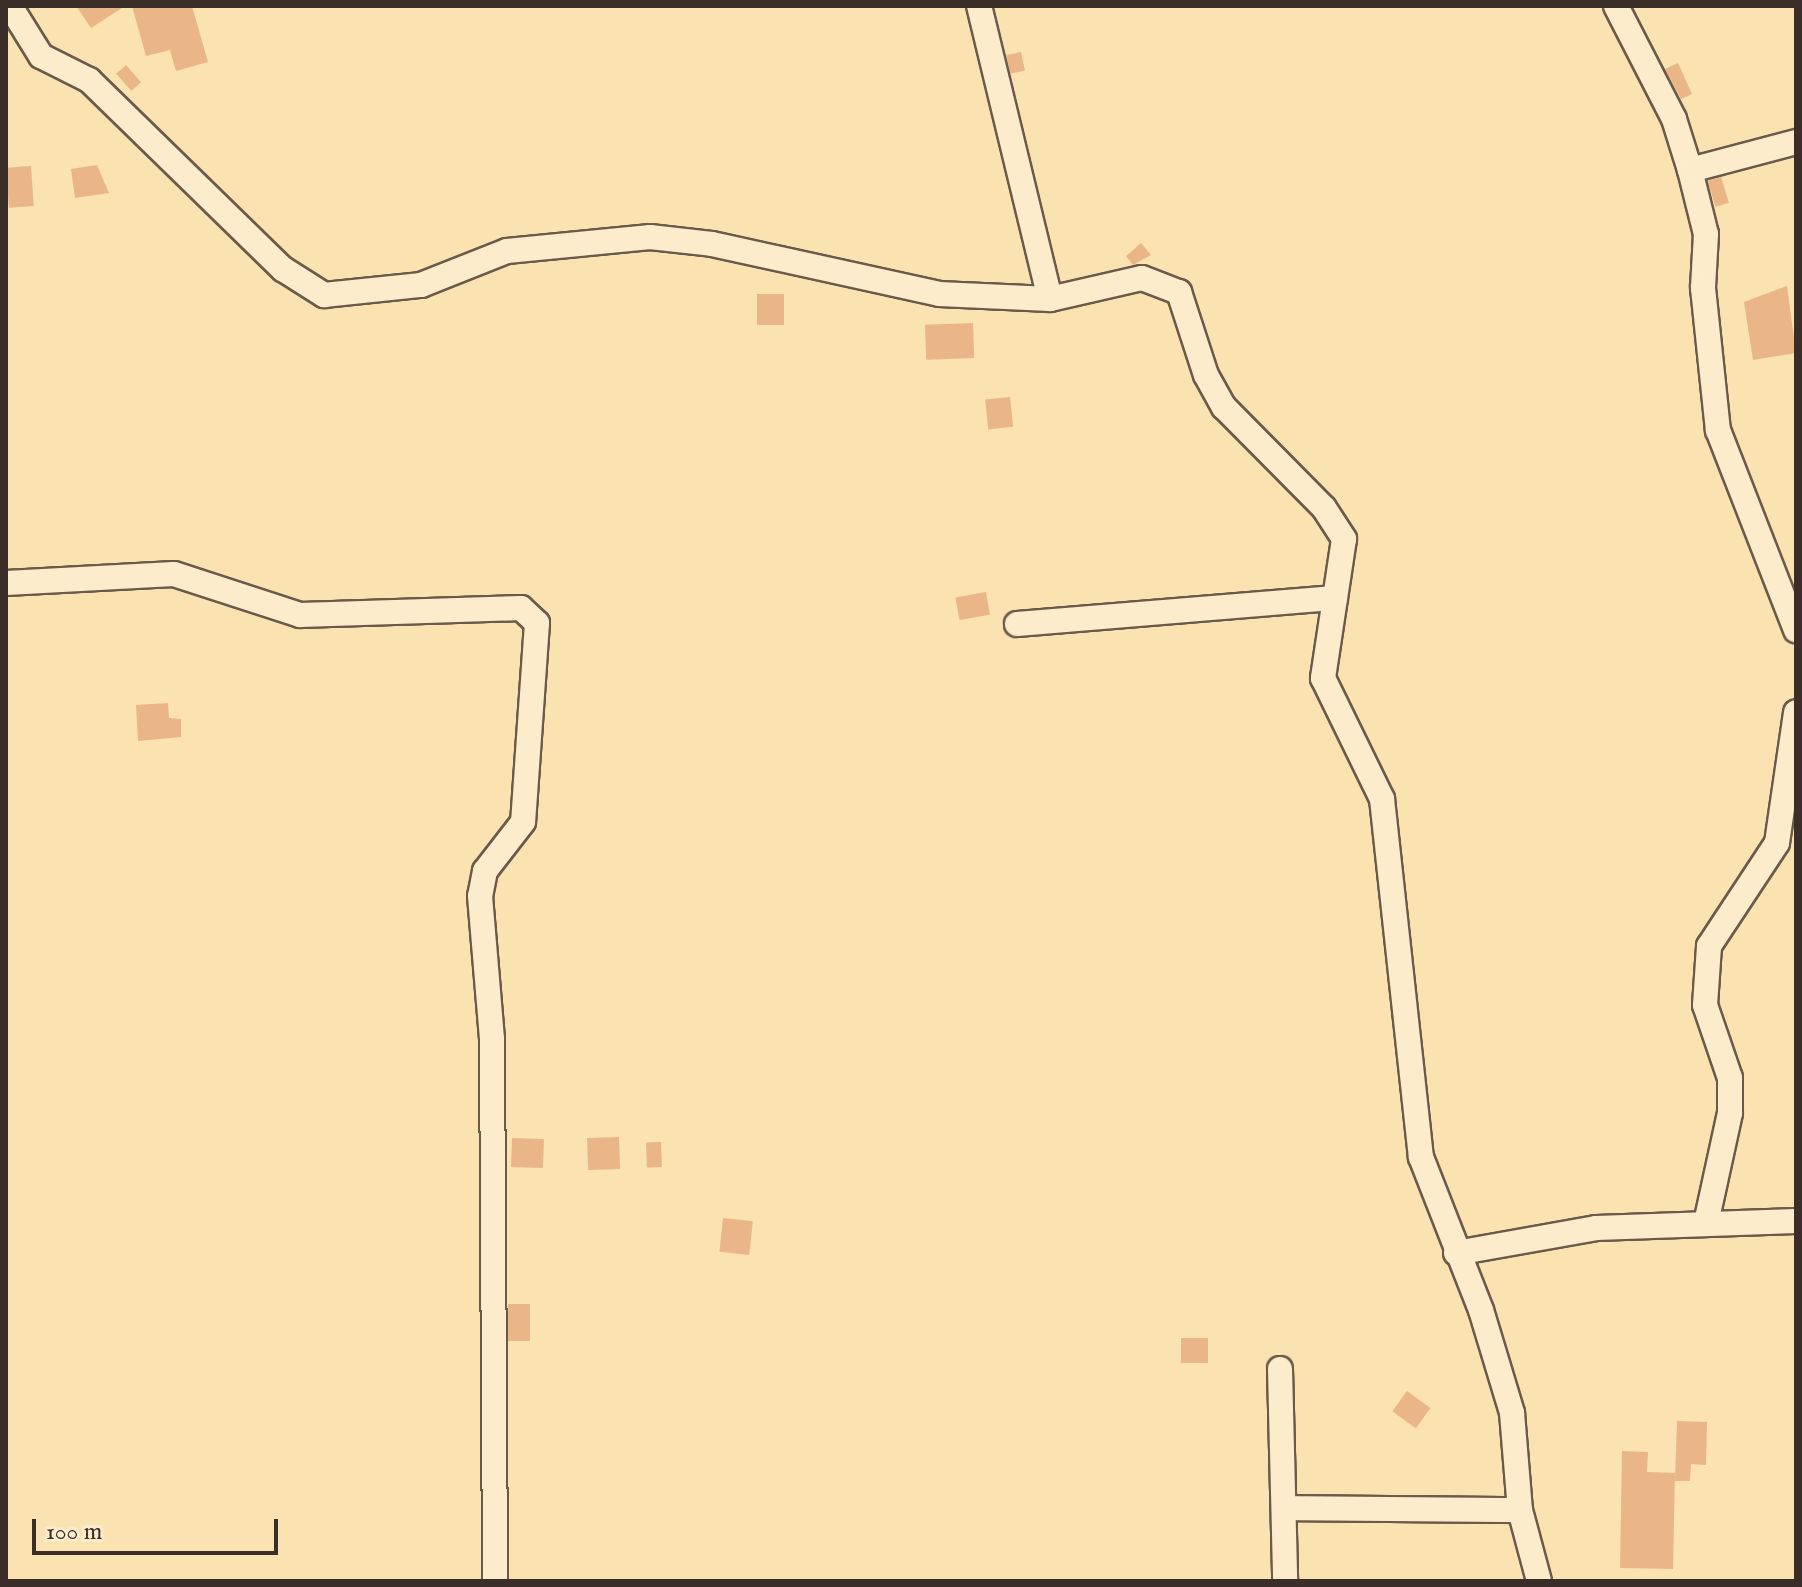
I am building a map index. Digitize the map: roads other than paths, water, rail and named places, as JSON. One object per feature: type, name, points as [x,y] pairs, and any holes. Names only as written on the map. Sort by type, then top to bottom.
[{"type":"street","points":[[10,6],[41,56],[89,80],[283,269],[324,295],[421,285],[507,251],[650,237],[712,244],[939,294],[1050,299],[1142,278],[1179,292],[1206,375],[1224,407],[1337,524],[1345,559],[1335,598],[1323,678],[1382,799],[1421,1157],[1512,1413],[1520,1510],[1539,1581]]},
{"type":"street","points":[[979,6],[1050,299]]},
{"type":"street","points":[[1616,6],[1668,107],[1690,170],[1706,234],[1703,288],[1718,430],[1796,630]]},
{"type":"street","points":[[1690,170],[1796,142]]},
{"type":"street","points":[[6,583],[174,574],[300,615],[521,608],[537,623],[523,822],[485,871],[480,896],[492,1039],[495,1581]]},
{"type":"street","points":[[1017,624],[1335,598]]},
{"type":"street","points":[[1706,1223],[1730,1113],[1730,1078],[1705,1005],[1709,946],[1777,843],[1796,712]]},
{"type":"street","points":[[1456,1253],[1596,1228],[1796,1221]]},
{"type":"street","points":[[1280,1369],[1286,1508],[1285,1581]]},
{"type":"street","points":[[1286,1508],[1520,1510]]}]
